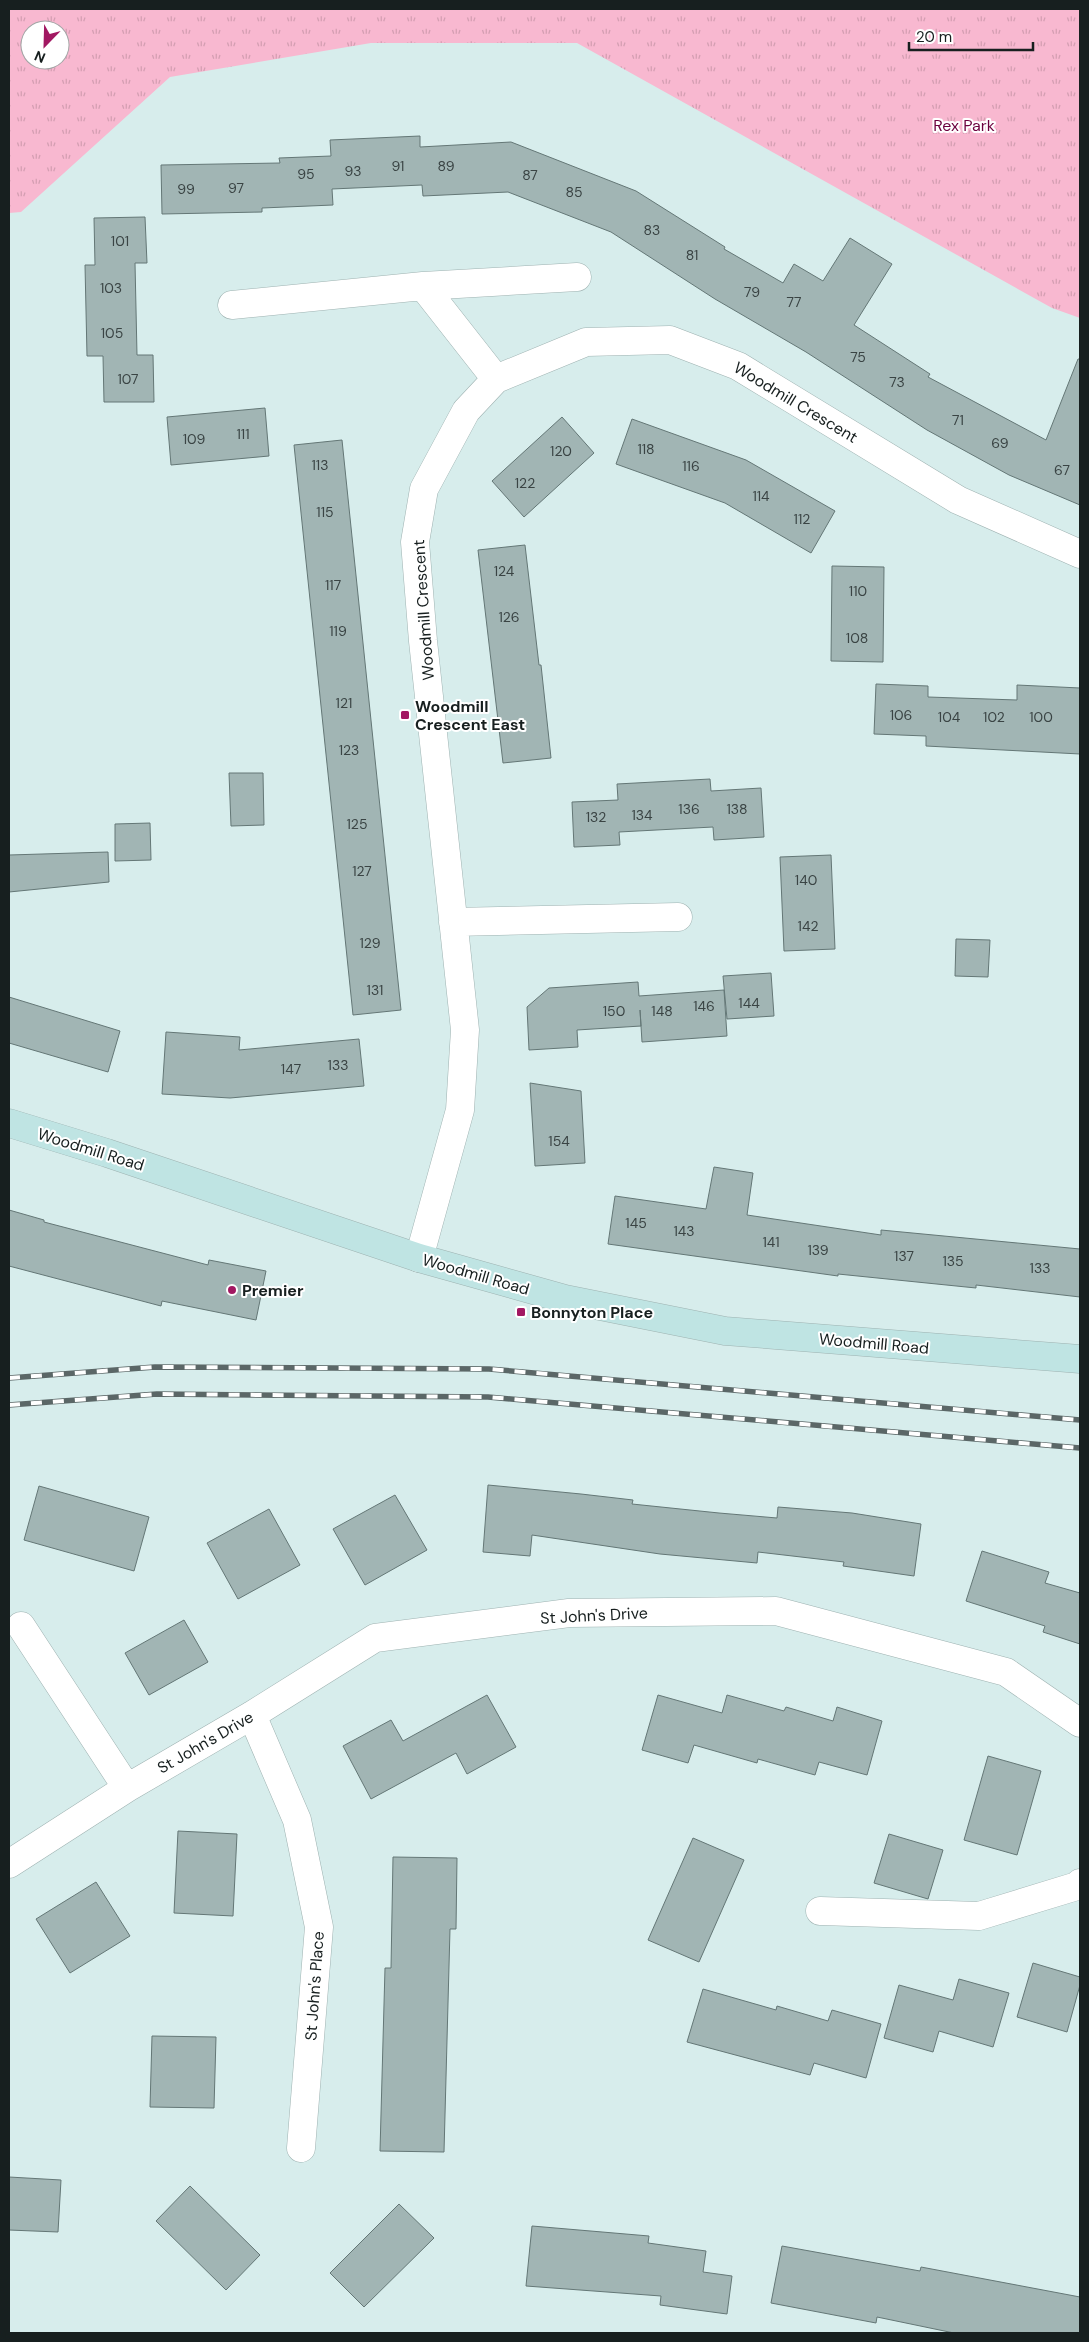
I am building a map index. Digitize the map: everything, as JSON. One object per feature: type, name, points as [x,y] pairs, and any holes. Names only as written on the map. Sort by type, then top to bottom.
[{"type":"street","points":[[232,305],[423,286],[577,277]]},
{"type":"street","points":[[423,286],[496,379]]},
{"type":"street","name":"Woodmill Crescent","points":[[419,1258],[460,1110],[465,1030],[423,641],[415,542],[424,489],[466,411],[496,379],[586,342],[670,340],[738,366],[958,500],[1080,554]]},
{"type":"street","points":[[454,922],[678,918]]},
{"type":"street","name":"Woodmill Road","points":[[9,1123],[116,1156],[419,1258],[565,1299],[725,1331],[1080,1359]]},
{"type":"street","name":"St John's Drive","points":[[9,1864],[127,1788],[252,1715],[374,1638],[569,1613],[776,1611],[1006,1672],[1080,1723]]},
{"type":"street","points":[[21,1626],[127,1788]]},
{"type":"street","name":"St John's Place","points":[[252,1715],[297,1820],[319,1927],[301,2148]]},
{"type":"street","points":[[820,1911],[979,1916],[1077,1886],[1080,1883]]},
{"type":"green space","name":"Rex Park","points":[[9,9],[1080,9],[1080,318],[1052,308],[577,43],[371,43],[170,77],[21,212],[9,213]]},
{"type":"building","points":[[420,136],[420,147],[511,142],[636,191],[725,247],[724,249],[783,283],[794,264],[823,281],[850,238],[892,264],[854,325],[930,374],[928,377],[1046,440],[1078,359],[1080,359],[1080,505],[1009,475],[927,430],[806,352],[715,299],[611,232],[508,192],[423,196],[422,185],[332,189],[333,205],[262,208],[262,212],[162,214],[161,165],[280,163],[279,158],[331,156],[330,140]]},
{"type":"building","points":[[145,217],[147,263],[135,263],[137,355],[153,355],[154,402],[104,402],[103,356],[87,356],[85,265],[95,265],[94,218]]},
{"type":"building","points":[[265,408],[269,456],[171,465],[167,417]]},
{"type":"building","points":[[562,417],[594,453],[524,517],[492,481]]},
{"type":"building","points":[[632,419],[746,460],[835,511],[811,553],[725,503],[616,464]]},
{"type":"building","points":[[342,440],[401,1010],[353,1015],[294,445]]},
{"type":"building","points":[[525,545],[551,758],[503,763],[478,550]]},
{"type":"building","points":[[832,566],[884,567],[883,662],[831,661]]},
{"type":"building","points":[[876,684],[928,686],[928,697],[1017,700],[1017,685],[1080,688],[1080,754],[926,746],[926,736],[874,734]]},
{"type":"building","points":[[229,773],[263,773],[264,825],[231,826]]},
{"type":"building","points":[[710,779],[711,791],[761,788],[764,837],[714,840],[713,827],[619,832],[620,845],[574,847],[572,802],[618,800],[617,784]]},
{"type":"building","points":[[150,823],[151,860],[115,861],[115,824]]},
{"type":"building","points":[[108,852],[109,882],[9,892],[9,855]]},
{"type":"building","points":[[831,855],[835,949],[784,951],[780,857]]},
{"type":"building","points":[[956,939],[990,940],[988,977],[955,976]]},
{"type":"building","points":[[771,973],[774,1016],[727,1019],[723,976]]},
{"type":"building","points":[[638,982],[639,996],[724,990],[727,1036],[642,1042],[641,1026],[577,1030],[578,1047],[529,1050],[527,1007],[549,988]]},
{"type":"building","points":[[9,997],[120,1031],[108,1072],[9,1043]]},
{"type":"building","points":[[166,1032],[240,1037],[239,1050],[359,1039],[364,1086],[230,1098],[162,1094]]},
{"type":"building","points":[[530,1083],[581,1091],[585,1163],[535,1166]]},
{"type":"building","points":[[714,1167],[753,1173],[747,1215],[881,1235],[881,1230],[1080,1249],[1080,1297],[976,1285],[976,1288],[838,1274],[838,1276],[608,1244],[615,1196],[706,1209]]},
{"type":"building","points":[[9,1210],[44,1220],[44,1222],[208,1265],[209,1260],[266,1271],[256,1320],[162,1301],[161,1306],[9,1266]]},
{"type":"building","points":[[488,1485],[633,1500],[632,1504],[719,1513],[777,1518],[778,1507],[852,1513],[921,1524],[914,1576],[843,1566],[844,1562],[758,1552],[757,1563],[660,1554],[532,1535],[530,1556],[483,1552]]},
{"type":"building","points":[[39,1486],[149,1517],[134,1571],[24,1540]]},
{"type":"building","points":[[395,1495],[427,1550],[365,1585],[333,1529]]},
{"type":"building","points":[[269,1509],[300,1565],[238,1599],[207,1543]]},
{"type":"building","points":[[982,1551],[1049,1572],[1045,1583],[1080,1593],[1080,1644],[1043,1632],[1045,1626],[966,1601]]},
{"type":"building","points":[[184,1620],[208,1662],[149,1695],[125,1653]]},
{"type":"building","points":[[487,1695],[516,1747],[467,1774],[456,1753],[371,1799],[343,1746],[391,1720],[403,1741]]},
{"type":"building","points":[[658,1695],[722,1713],[727,1695],[784,1711],[786,1707],[833,1721],[837,1707],[882,1721],[867,1775],[819,1762],[815,1775],[758,1759],[757,1763],[694,1745],[688,1763],[642,1750]]},
{"type":"building","points":[[988,1756],[1041,1771],[1017,1855],[964,1840]]},
{"type":"building","points":[[178,1831],[237,1834],[233,1916],[174,1913]]},
{"type":"building","points":[[889,1834],[943,1850],[928,1899],[874,1883]]},
{"type":"building","points":[[693,1838],[744,1860],[699,1962],[648,1940]]},
{"type":"building","points":[[393,1857],[457,1858],[456,1929],[450,1929],[444,2152],[380,2151],[385,1968],[391,1968]]},
{"type":"building","points":[[96,1882],[130,1936],[70,1973],[36,1919]]},
{"type":"building","points":[[1033,1963],[1080,1977],[1080,1985],[1067,2032],[1017,2017]]},
{"type":"building","points":[[959,1979],[1009,1993],[993,2047],[939,2031],[933,2052],[884,2038],[899,1985],[953,2000]]},
{"type":"building","points":[[703,1989],[776,2010],[777,2006],[828,2021],[832,2010],[881,2024],[866,2078],[814,2063],[810,2075],[687,2042]]},
{"type":"building","points":[[152,2036],[216,2037],[214,2108],[150,2107]]},
{"type":"building","points":[[9,2177],[61,2180],[58,2232],[9,2230]]},
{"type":"building","points":[[190,2186],[260,2255],[226,2290],[156,2221]]},
{"type":"building","points":[[399,2204],[434,2238],[364,2307],[330,2273]]},
{"type":"building","points":[[532,2226],[649,2236],[648,2243],[706,2251],[703,2272],[732,2276],[727,2314],[660,2305],[661,2296],[526,2286]]},
{"type":"building","points":[[782,2246],[920,2271],[921,2267],[1080,2297],[1080,2333],[954,2333],[877,2317],[876,2323],[771,2303]]},
{"type":"railway","points":[[9,1378],[155,1367],[489,1369],[1080,1420]]},
{"type":"railway","points":[[9,1405],[157,1394],[488,1397],[1080,1448]]},
{"type":"place","name":"Woodmill Crescent East","points":[[405,715]]},
{"type":"place","name":"Premier","points":[[232,1290]]},
{"type":"place","name":"Bonnyton Place","points":[[521,1312]]}]
